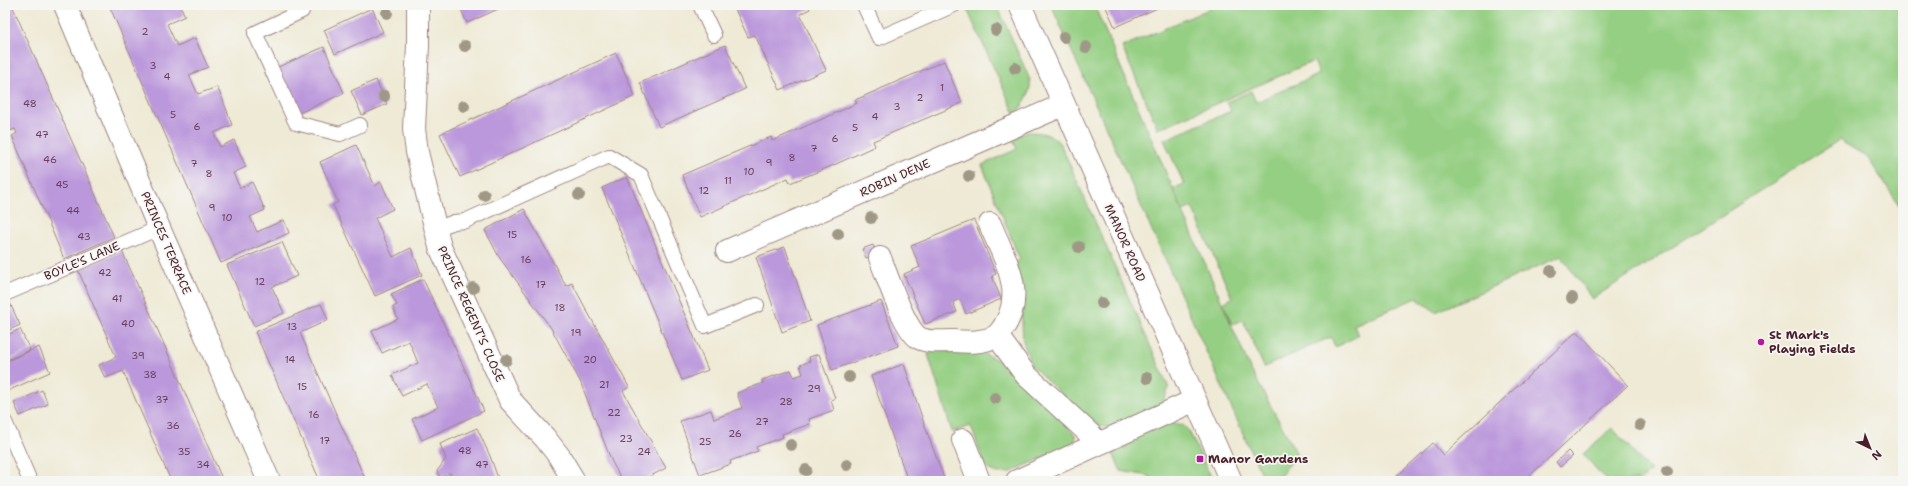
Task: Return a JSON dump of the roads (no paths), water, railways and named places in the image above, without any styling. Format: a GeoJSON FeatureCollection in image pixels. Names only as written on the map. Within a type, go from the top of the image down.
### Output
{"type":"FeatureCollection","features":[{"type":"Feature","properties":{"kind":"street","name":"PRINCES TERRACE"},"geometry":{"type":"LineString","coordinates":[[64,5],[159,228],[270,481]]}},
{"type":"Feature","properties":{"kind":"street","name":"PRINCE REGENT'S CLOSE"},"geometry":{"type":"LineString","coordinates":[[418,5],[418,46],[414,129],[417,152],[440,247],[510,400],[545,438],[559,456],[574,481]]}},
{"type":"Feature","properties":{"kind":"street","name":"MANOR ROAD"},"geometry":{"type":"LineString","coordinates":[[1020,5],[1063,105],[1231,481]]}},
{"type":"Feature","properties":{"kind":"street","name":"ROBIN DENE"},"geometry":{"type":"LineString","coordinates":[[727,251],[1063,105]]}},
{"type":"Feature","properties":{"kind":"street"},"geometry":{"type":"LineString","coordinates":[[880,258],[907,324],[917,337],[927,340],[986,341],[998,336],[1009,320],[1014,302],[1013,286],[990,224]]}},
{"type":"Feature","properties":{"kind":"street"},"geometry":{"type":"LineString","coordinates":[[998,336],[1026,375],[1092,436],[1095,444]]}},
{"type":"Feature","properties":{"kind":"street"},"geometry":{"type":"LineString","coordinates":[[1017,481],[1095,444],[1195,400]]}},
{"type":"Feature","properties":{"kind":"street"},"geometry":{"type":"LineString","coordinates":[[963,440],[979,481]]}},
{"type":"Feature","properties":{"kind":"lane"},"geometry":{"type":"LineString","coordinates":[[300,5],[302,11],[256,33],[296,123],[340,134],[360,125]]}},
{"type":"Feature","properties":{"kind":"lane"},"geometry":{"type":"LineString","coordinates":[[700,5],[714,35]]}},
{"type":"Feature","properties":{"kind":"lane"},"geometry":{"type":"LineString","coordinates":[[864,5],[879,38],[954,5]]}},
{"type":"Feature","properties":{"kind":"lane"},"geometry":{"type":"LineString","coordinates":[[436,229],[454,222],[465,222],[609,156],[641,175],[705,326],[757,305]]}},
{"type":"Feature","properties":{"kind":"lane","name":"BOYLE'S LANE"},"geometry":{"type":"LineString","coordinates":[[5,294],[159,228]]}},
{"type":"Feature","properties":{"kind":"lane"},"geometry":{"type":"LineString","coordinates":[[5,422],[30,481]]}},
{"type":"Feature","properties":{"kind":"place","name":"St Mark's Playing Fields"},"geometry":{"type":"Point","coordinates":[1761,342]}},
{"type":"Feature","properties":{"kind":"place","name":"Manor Gardens"},"geometry":{"type":"Point","coordinates":[1200,459]}}]}
